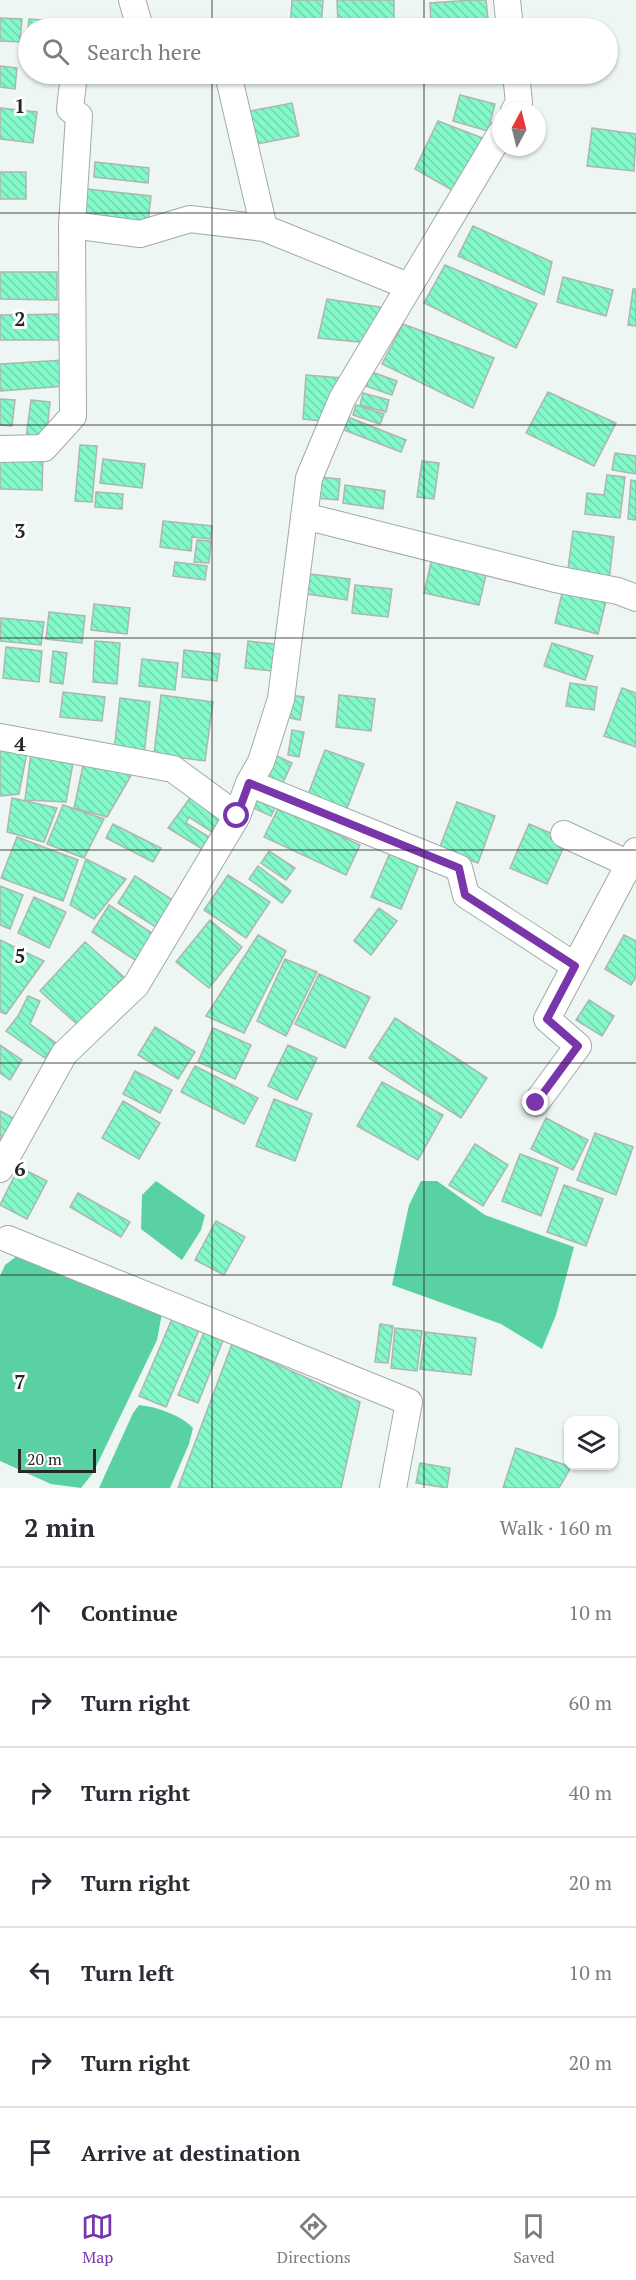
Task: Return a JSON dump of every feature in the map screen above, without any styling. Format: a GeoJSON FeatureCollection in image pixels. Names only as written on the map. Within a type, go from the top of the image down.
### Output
{"type":"FeatureCollection","features":[{"type":"Feature","properties":{"kind":"street"},"geometry":{"type":"LineString","coordinates":[[132,0],[136,18]]}},
{"type":"Feature","properties":{"kind":"street"},"geometry":{"type":"LineString","coordinates":[[507,0],[509,18]]}},
{"type":"Feature","properties":{"kind":"street"},"geometry":{"type":"LineString","coordinates":[[0,449],[44,448],[73,416],[72,225],[79,116],[70,109],[73,84]]}},
{"type":"Feature","properties":{"kind":"street"},"geometry":{"type":"LineString","coordinates":[[230,84],[264,228]]}},
{"type":"Feature","properties":{"kind":"street"},"geometry":{"type":"LineString","coordinates":[[517,84],[519,102]]}},
{"type":"Feature","properties":{"kind":"street"},"geometry":{"type":"LineString","coordinates":[[0,1169],[64,1054],[136,985],[237,816],[249,783],[261,762],[280,699],[309,478],[342,399],[492,148]]}},
{"type":"Feature","properties":{"kind":"street"},"geometry":{"type":"LineString","coordinates":[[72,225],[140,234],[190,219],[264,228],[408,286]]}},
{"type":"Feature","properties":{"kind":"street"},"geometry":{"type":"LineString","coordinates":[[304,516],[555,579],[618,591],[636,598]]}},
{"type":"Feature","properties":{"kind":"street"},"geometry":{"type":"LineString","coordinates":[[0,737],[173,769],[237,816]]}},
{"type":"Feature","properties":{"kind":"street"},"geometry":{"type":"LineString","coordinates":[[249,783],[459,868],[465,895],[575,966]]}},
{"type":"Feature","properties":{"kind":"street"},"geometry":{"type":"LineString","coordinates":[[536,1103],[578,1046],[547,1019],[633,858],[564,834]]}},
{"type":"Feature","properties":{"kind":"street"},"geometry":{"type":"LineString","coordinates":[[3,1243],[409,1402],[393,1488]]}},
{"type":"Feature","properties":{"kind":"shaded area"},"geometry":{"type":"Polygon","coordinates":[[[156,1181],[205,1215],[201,1230],[182,1260],[141,1229],[142,1195],[156,1181]]]}},
{"type":"Feature","properties":{"kind":"shaded area"},"geometry":{"type":"Polygon","coordinates":[[[421,1181],[437,1181],[485,1215],[574,1247],[556,1315],[542,1349],[501,1324],[392,1285],[409,1205],[421,1181]]]}},
{"type":"Feature","properties":{"kind":"shaded area"},"geometry":{"type":"Polygon","coordinates":[[[17,1256],[162,1313],[157,1340],[93,1473],[81,1488],[51,1484],[0,1461],[0,1276],[5,1265],[17,1256]]]}},
{"type":"Feature","properties":{"kind":"shaded area"},"geometry":{"type":"Polygon","coordinates":[[[139,1405],[168,1412],[193,1428],[189,1444],[170,1488],[99,1488],[133,1413],[139,1405]]]}},
{"type":"Feature","properties":{"kind":"building"},"geometry":{"type":"Polygon","coordinates":[[[292,0],[323,0],[322,18],[291,18],[292,0]]]}},
{"type":"Feature","properties":{"kind":"building"},"geometry":{"type":"Polygon","coordinates":[[[337,0],[394,0],[394,18],[338,18],[337,0]]]}},
{"type":"Feature","properties":{"kind":"building"},"geometry":{"type":"Polygon","coordinates":[[[486,0],[488,18],[431,18],[430,3],[486,0]]]}},
{"type":"Feature","properties":{"kind":"building"},"geometry":{"type":"Polygon","coordinates":[[[0,18],[18,19],[18,42],[0,41],[0,18]]]}},
{"type":"Feature","properties":{"kind":"building"},"geometry":{"type":"Polygon","coordinates":[[[0,66],[17,68],[15,89],[0,87],[0,66]]]}},
{"type":"Feature","properties":{"kind":"building"},"geometry":{"type":"Polygon","coordinates":[[[460,95],[492,103],[488,131],[453,121],[460,95]]]}},
{"type":"Feature","properties":{"kind":"building"},"geometry":{"type":"Polygon","coordinates":[[[292,103],[299,136],[251,145],[245,112],[292,103]]]}},
{"type":"Feature","properties":{"kind":"building"},"geometry":{"type":"Polygon","coordinates":[[[0,108],[37,112],[33,143],[0,139],[0,108]]]}},
{"type":"Feature","properties":{"kind":"building"},"geometry":{"type":"Polygon","coordinates":[[[438,121],[490,141],[459,194],[415,169],[438,121]]]}},
{"type":"Feature","properties":{"kind":"building"},"geometry":{"type":"Polygon","coordinates":[[[592,128],[636,134],[634,171],[587,166],[592,128]]]}},
{"type":"Feature","properties":{"kind":"building"},"geometry":{"type":"Polygon","coordinates":[[[95,162],[149,168],[148,183],[94,177],[95,162]]]}},
{"type":"Feature","properties":{"kind":"building"},"geometry":{"type":"Polygon","coordinates":[[[0,172],[26,172],[26,199],[0,199],[0,172]]]}},
{"type":"Feature","properties":{"kind":"building"},"geometry":{"type":"Polygon","coordinates":[[[87,189],[151,196],[148,222],[83,214],[87,189]]]}},
{"type":"Feature","properties":{"kind":"building"},"geometry":{"type":"Polygon","coordinates":[[[473,226],[552,262],[544,295],[458,256],[473,226]]]}},
{"type":"Feature","properties":{"kind":"building"},"geometry":{"type":"Polygon","coordinates":[[[445,265],[537,304],[516,348],[424,303],[445,265]]]}},
{"type":"Feature","properties":{"kind":"building"},"geometry":{"type":"Polygon","coordinates":[[[0,272],[57,272],[57,300],[0,299],[0,272]]]}},
{"type":"Feature","properties":{"kind":"building"},"geometry":{"type":"Polygon","coordinates":[[[563,277],[613,290],[606,316],[557,302],[563,277]]]}},
{"type":"Feature","properties":{"kind":"building"},"geometry":{"type":"Polygon","coordinates":[[[633,289],[636,289],[636,326],[628,325],[633,289]]]}},
{"type":"Feature","properties":{"kind":"building"},"geometry":{"type":"Polygon","coordinates":[[[327,299],[387,308],[370,343],[318,338],[327,299]]]}},
{"type":"Feature","properties":{"kind":"building"},"geometry":{"type":"Polygon","coordinates":[[[68,314],[69,340],[0,340],[0,315],[68,314]]]}},
{"type":"Feature","properties":{"kind":"building"},"geometry":{"type":"Polygon","coordinates":[[[403,324],[494,358],[473,408],[382,364],[403,324]]]}},
{"type":"Feature","properties":{"kind":"building"},"geometry":{"type":"Polygon","coordinates":[[[64,360],[66,386],[0,391],[0,364],[64,360]]]}},
{"type":"Feature","properties":{"kind":"building"},"geometry":{"type":"Polygon","coordinates":[[[372,372],[397,381],[392,395],[366,386],[372,372]]]}},
{"type":"Feature","properties":{"kind":"building"},"geometry":{"type":"Polygon","coordinates":[[[306,375],[342,378],[340,423],[303,419],[306,375]]]}},
{"type":"Feature","properties":{"kind":"building"},"geometry":{"type":"Polygon","coordinates":[[[548,392],[616,423],[594,466],[526,433],[548,392]]]}},
{"type":"Feature","properties":{"kind":"building"},"geometry":{"type":"Polygon","coordinates":[[[363,393],[389,400],[386,412],[360,405],[363,393]]]}},
{"type":"Feature","properties":{"kind":"building"},"geometry":{"type":"Polygon","coordinates":[[[0,399],[15,400],[12,426],[0,425],[0,399]]]}},
{"type":"Feature","properties":{"kind":"building"},"geometry":{"type":"Polygon","coordinates":[[[31,400],[50,402],[46,441],[26,438],[31,400]]]}},
{"type":"Feature","properties":{"kind":"building"},"geometry":{"type":"Polygon","coordinates":[[[356,405],[384,414],[380,424],[353,415],[356,405]]]}},
{"type":"Feature","properties":{"kind":"building"},"geometry":{"type":"Polygon","coordinates":[[[348,417],[406,440],[401,452],[344,430],[348,417]]]}},
{"type":"Feature","properties":{"kind":"building"},"geometry":{"type":"Polygon","coordinates":[[[80,445],[97,446],[92,502],[75,501],[80,445]]]}},
{"type":"Feature","properties":{"kind":"building"},"geometry":{"type":"Polygon","coordinates":[[[615,453],[636,456],[636,474],[612,470],[615,453]]]}},
{"type":"Feature","properties":{"kind":"building"},"geometry":{"type":"Polygon","coordinates":[[[0,454],[43,455],[42,490],[0,489],[0,454]]]}},
{"type":"Feature","properties":{"kind":"building"},"geometry":{"type":"Polygon","coordinates":[[[103,459],[145,464],[142,488],[100,483],[103,459]]]}},
{"type":"Feature","properties":{"kind":"building"},"geometry":{"type":"Polygon","coordinates":[[[422,461],[439,463],[434,499],[417,497],[422,461]]]}},
{"type":"Feature","properties":{"kind":"building"},"geometry":{"type":"Polygon","coordinates":[[[607,475],[625,477],[620,518],[585,514],[587,493],[604,495],[607,475]]]}},
{"type":"Feature","properties":{"kind":"building"},"geometry":{"type":"Polygon","coordinates":[[[318,477],[340,479],[338,500],[315,498],[318,477]]]}},
{"type":"Feature","properties":{"kind":"building"},"geometry":{"type":"Polygon","coordinates":[[[631,480],[636,481],[636,520],[628,519],[631,480]]]}},
{"type":"Feature","properties":{"kind":"building"},"geometry":{"type":"Polygon","coordinates":[[[345,485],[385,491],[383,509],[343,503],[345,485]]]}},
{"type":"Feature","properties":{"kind":"building"},"geometry":{"type":"Polygon","coordinates":[[[96,492],[123,494],[122,509],[95,507],[96,492]]]}},
{"type":"Feature","properties":{"kind":"building"},"geometry":{"type":"Polygon","coordinates":[[[163,521],[212,526],[211,539],[192,537],[191,551],[160,547],[163,521]]]}},
{"type":"Feature","properties":{"kind":"building"},"geometry":{"type":"Polygon","coordinates":[[[573,531],[614,537],[609,581],[567,576],[573,531]]]}},
{"type":"Feature","properties":{"kind":"building"},"geometry":{"type":"Polygon","coordinates":[[[197,540],[211,541],[209,563],[194,562],[197,540]]]}},
{"type":"Feature","properties":{"kind":"building"},"geometry":{"type":"Polygon","coordinates":[[[433,554],[488,566],[479,605],[424,593],[433,554]]]}},
{"type":"Feature","properties":{"kind":"building"},"geometry":{"type":"Polygon","coordinates":[[[175,562],[207,566],[205,580],[173,576],[175,562]]]}},
{"type":"Feature","properties":{"kind":"building"},"geometry":{"type":"Polygon","coordinates":[[[310,574],[350,579],[347,600],[307,594],[310,574]]]}},
{"type":"Feature","properties":{"kind":"building"},"geometry":{"type":"Polygon","coordinates":[[[355,585],[392,589],[388,617],[352,613],[355,585]]]}},
{"type":"Feature","properties":{"kind":"building"},"geometry":{"type":"Polygon","coordinates":[[[564,585],[607,597],[598,634],[555,623],[564,585]]]}},
{"type":"Feature","properties":{"kind":"building"},"geometry":{"type":"Polygon","coordinates":[[[94,604],[130,608],[127,634],[91,630],[94,604]]]}},
{"type":"Feature","properties":{"kind":"building"},"geometry":{"type":"Polygon","coordinates":[[[49,612],[85,616],[82,643],[46,639],[49,612]]]}},
{"type":"Feature","properties":{"kind":"building"},"geometry":{"type":"Polygon","coordinates":[[[1,618],[44,622],[41,645],[0,641],[1,618]]]}},
{"type":"Feature","properties":{"kind":"building"},"geometry":{"type":"Polygon","coordinates":[[[95,641],[120,643],[117,684],[93,682],[95,641]]]}},
{"type":"Feature","properties":{"kind":"building"},"geometry":{"type":"Polygon","coordinates":[[[248,641],[284,645],[281,672],[245,668],[248,641]]]}},
{"type":"Feature","properties":{"kind":"building"},"geometry":{"type":"Polygon","coordinates":[[[552,643],[593,656],[585,680],[544,666],[552,643]]]}},
{"type":"Feature","properties":{"kind":"building"},"geometry":{"type":"Polygon","coordinates":[[[6,647],[42,651],[39,682],[3,678],[6,647]]]}},
{"type":"Feature","properties":{"kind":"building"},"geometry":{"type":"Polygon","coordinates":[[[184,650],[220,654],[217,681],[182,677],[184,650]]]}},
{"type":"Feature","properties":{"kind":"building"},"geometry":{"type":"Polygon","coordinates":[[[53,651],[67,653],[63,684],[50,682],[53,651]]]}},
{"type":"Feature","properties":{"kind":"building"},"geometry":{"type":"Polygon","coordinates":[[[142,659],[178,663],[175,690],[139,686],[142,659]]]}},
{"type":"Feature","properties":{"kind":"building"},"geometry":{"type":"Polygon","coordinates":[[[570,683],[597,687],[594,710],[566,706],[570,683]]]}},
{"type":"Feature","properties":{"kind":"building"},"geometry":{"type":"Polygon","coordinates":[[[622,688],[636,693],[636,747],[604,736],[622,688]]]}},
{"type":"Feature","properties":{"kind":"building"},"geometry":{"type":"Polygon","coordinates":[[[63,692],[105,697],[102,721],[60,717],[63,692]]]}},
{"type":"Feature","properties":{"kind":"building"},"geometry":{"type":"Polygon","coordinates":[[[161,695],[213,702],[205,761],[154,754],[161,695]]]}},
{"type":"Feature","properties":{"kind":"building"},"geometry":{"type":"Polygon","coordinates":[[[289,695],[304,697],[300,720],[285,717],[289,695]]]}},
{"type":"Feature","properties":{"kind":"building"},"geometry":{"type":"Polygon","coordinates":[[[339,695],[375,699],[371,731],[336,727],[339,695]]]}},
{"type":"Feature","properties":{"kind":"building"},"geometry":{"type":"Polygon","coordinates":[[[120,698],[150,702],[144,755],[114,751],[120,698]]]}},
{"type":"Feature","properties":{"kind":"building"},"geometry":{"type":"Polygon","coordinates":[[[292,730],[304,732],[299,757],[288,755],[292,730]]]}},
{"type":"Feature","properties":{"kind":"building"},"geometry":{"type":"Polygon","coordinates":[[[0,745],[28,747],[19,794],[0,796],[0,745]]]}},
{"type":"Feature","properties":{"kind":"building"},"geometry":{"type":"Polygon","coordinates":[[[32,745],[75,752],[66,802],[25,800],[32,745]]]}},
{"type":"Feature","properties":{"kind":"building"},"geometry":{"type":"Polygon","coordinates":[[[325,750],[364,764],[346,811],[307,797],[325,750]]]}},
{"type":"Feature","properties":{"kind":"building"},"geometry":{"type":"Polygon","coordinates":[[[275,755],[292,763],[280,789],[263,780],[275,755]]]}},
{"type":"Feature","properties":{"kind":"building"},"geometry":{"type":"Polygon","coordinates":[[[85,756],[136,767],[107,817],[74,808],[85,756]]]}},
{"type":"Feature","properties":{"kind":"building"},"geometry":{"type":"Polygon","coordinates":[[[193,794],[227,816],[215,834],[189,817],[186,823],[214,840],[207,852],[168,828],[193,794]]]}},
{"type":"Feature","properties":{"kind":"building"},"geometry":{"type":"Polygon","coordinates":[[[255,794],[277,804],[271,816],[249,806],[255,794]]]}},
{"type":"Feature","properties":{"kind":"building"},"geometry":{"type":"Polygon","coordinates":[[[12,798],[57,808],[44,842],[7,832],[12,798]]]}},
{"type":"Feature","properties":{"kind":"building"},"geometry":{"type":"Polygon","coordinates":[[[457,802],[495,816],[478,863],[439,849],[457,802]]]}},
{"type":"Feature","properties":{"kind":"building"},"geometry":{"type":"Polygon","coordinates":[[[63,805],[104,819],[84,858],[47,844],[63,805]]]}},
{"type":"Feature","properties":{"kind":"building"},"geometry":{"type":"Polygon","coordinates":[[[279,807],[360,845],[346,875],[264,837],[279,807]]]}},
{"type":"Feature","properties":{"kind":"building"},"geometry":{"type":"Polygon","coordinates":[[[113,824],[161,848],[153,862],[106,838],[113,824]]]}},
{"type":"Feature","properties":{"kind":"building"},"geometry":{"type":"Polygon","coordinates":[[[529,824],[567,840],[547,884],[510,868],[529,824]]]}},
{"type":"Feature","properties":{"kind":"building"},"geometry":{"type":"Polygon","coordinates":[[[17,837],[78,860],[63,901],[1,878],[17,837]]]}},
{"type":"Feature","properties":{"kind":"building"},"geometry":{"type":"Polygon","coordinates":[[[392,848],[421,860],[401,909],[371,897],[392,848]]]}},
{"type":"Feature","properties":{"kind":"building"},"geometry":{"type":"Polygon","coordinates":[[[269,851],[295,868],[286,880],[261,863],[269,851]]]}},
{"type":"Feature","properties":{"kind":"building"},"geometry":{"type":"Polygon","coordinates":[[[86,859],[126,879],[94,919],[70,905],[86,859]]]}},
{"type":"Feature","properties":{"kind":"building"},"geometry":{"type":"Polygon","coordinates":[[[258,866],[291,891],[282,903],[249,879],[258,866]]]}},
{"type":"Feature","properties":{"kind":"building"},"geometry":{"type":"Polygon","coordinates":[[[228,875],[270,902],[246,938],[204,910],[228,875]]]}},
{"type":"Feature","properties":{"kind":"building"},"geometry":{"type":"Polygon","coordinates":[[[135,876],[182,906],[165,933],[118,903],[135,876]]]}},
{"type":"Feature","properties":{"kind":"building"},"geometry":{"type":"Polygon","coordinates":[[[0,886],[23,895],[10,929],[0,925],[0,886]]]}},
{"type":"Feature","properties":{"kind":"building"},"geometry":{"type":"Polygon","coordinates":[[[34,897],[66,912],[49,948],[18,933],[34,897]]]}},
{"type":"Feature","properties":{"kind":"building"},"geometry":{"type":"Polygon","coordinates":[[[109,905],[155,935],[138,962],[92,932],[109,905]]]}},
{"type":"Feature","properties":{"kind":"building"},"geometry":{"type":"Polygon","coordinates":[[[379,908],[397,921],[371,955],[354,941],[379,908]]]}},
{"type":"Feature","properties":{"kind":"building"},"geometry":{"type":"Polygon","coordinates":[[[210,920],[242,947],[209,988],[176,962],[210,920]]]}},
{"type":"Feature","properties":{"kind":"building"},"geometry":{"type":"Polygon","coordinates":[[[258,935],[286,951],[244,1033],[206,1016],[258,935]]]}},
{"type":"Feature","properties":{"kind":"building"},"geometry":{"type":"Polygon","coordinates":[[[624,935],[636,941],[636,977],[631,985],[605,969],[624,935]]]}},
{"type":"Feature","properties":{"kind":"building"},"geometry":{"type":"Polygon","coordinates":[[[0,940],[44,961],[6,1014],[0,1012],[0,940]]]}},
{"type":"Feature","properties":{"kind":"building"},"geometry":{"type":"Polygon","coordinates":[[[85,942],[124,977],[79,1026],[40,991],[85,942]]]}},
{"type":"Feature","properties":{"kind":"building"},"geometry":{"type":"Polygon","coordinates":[[[285,959],[317,972],[286,1036],[257,1021],[285,959]]]}},
{"type":"Feature","properties":{"kind":"building"},"geometry":{"type":"Polygon","coordinates":[[[319,974],[370,997],[345,1048],[295,1024],[319,974]]]}},
{"type":"Feature","properties":{"kind":"building"},"geometry":{"type":"Polygon","coordinates":[[[28,996],[40,1001],[30,1024],[56,1043],[45,1058],[6,1031],[18,1016],[28,996]]]}},
{"type":"Feature","properties":{"kind":"building"},"geometry":{"type":"Polygon","coordinates":[[[589,1000],[614,1016],[602,1036],[576,1020],[589,1000]]]}},
{"type":"Feature","properties":{"kind":"building"},"geometry":{"type":"Polygon","coordinates":[[[395,1018],[487,1078],[461,1118],[369,1058],[395,1018]]]}},
{"type":"Feature","properties":{"kind":"building"},"geometry":{"type":"Polygon","coordinates":[[[155,1027],[195,1052],[178,1079],[138,1055],[155,1027]]]}},
{"type":"Feature","properties":{"kind":"building"},"geometry":{"type":"Polygon","coordinates":[[[213,1028],[251,1045],[235,1079],[198,1062],[213,1028]]]}},
{"type":"Feature","properties":{"kind":"building"},"geometry":{"type":"Polygon","coordinates":[[[0,1045],[22,1060],[10,1080],[0,1073],[0,1045]]]}},
{"type":"Feature","properties":{"kind":"building"},"geometry":{"type":"Polygon","coordinates":[[[288,1045],[317,1058],[297,1100],[268,1086],[288,1045]]]}},
{"type":"Feature","properties":{"kind":"building"},"geometry":{"type":"Polygon","coordinates":[[[195,1066],[258,1098],[244,1124],[181,1092],[195,1066]]]}},
{"type":"Feature","properties":{"kind":"building"},"geometry":{"type":"Polygon","coordinates":[[[135,1071],[172,1090],[160,1113],[123,1094],[135,1071]]]}},
{"type":"Feature","properties":{"kind":"building"},"geometry":{"type":"Polygon","coordinates":[[[382,1082],[443,1115],[418,1160],[357,1126],[382,1082]]]}},
{"type":"Feature","properties":{"kind":"building"},"geometry":{"type":"Polygon","coordinates":[[[274,1099],[312,1114],[295,1161],[256,1146],[274,1099]]]}},
{"type":"Feature","properties":{"kind":"building"},"geometry":{"type":"Polygon","coordinates":[[[123,1101],[160,1123],[139,1159],[102,1138],[123,1101]]]}},
{"type":"Feature","properties":{"kind":"building"},"geometry":{"type":"Polygon","coordinates":[[[0,1111],[17,1120],[0,1150],[0,1111]]]}},
{"type":"Feature","properties":{"kind":"building"},"geometry":{"type":"Polygon","coordinates":[[[546,1118],[588,1140],[573,1170],[531,1149],[546,1118]]]}},
{"type":"Feature","properties":{"kind":"building"},"geometry":{"type":"Polygon","coordinates":[[[595,1133],[633,1147],[616,1195],[577,1180],[595,1133]]]}},
{"type":"Feature","properties":{"kind":"building"},"geometry":{"type":"Polygon","coordinates":[[[475,1144],[508,1165],[483,1206],[449,1185],[475,1144]]]}},
{"type":"Feature","properties":{"kind":"building"},"geometry":{"type":"Polygon","coordinates":[[[520,1154],[558,1168],[541,1216],[502,1201],[520,1154]]]}},
{"type":"Feature","properties":{"kind":"building"},"geometry":{"type":"Polygon","coordinates":[[[19,1167],[47,1181],[27,1219],[0,1205],[19,1167]]]}},
{"type":"Feature","properties":{"kind":"building"},"geometry":{"type":"Polygon","coordinates":[[[564,1185],[603,1199],[586,1246],[547,1232],[564,1185]]]}},
{"type":"Feature","properties":{"kind":"building"},"geometry":{"type":"Polygon","coordinates":[[[78,1193],[130,1222],[121,1237],[70,1207],[78,1193]]]}},
{"type":"Feature","properties":{"kind":"building"},"geometry":{"type":"Polygon","coordinates":[[[216,1221],[245,1237],[224,1275],[195,1260],[216,1221]]]}},
{"type":"Feature","properties":{"kind":"building"},"geometry":{"type":"Polygon","coordinates":[[[172,1319],[199,1330],[166,1407],[139,1396],[172,1319]]]}},
{"type":"Feature","properties":{"kind":"building"},"geometry":{"type":"Polygon","coordinates":[[[380,1324],[393,1326],[388,1363],[375,1362],[380,1324]]]}},
{"type":"Feature","properties":{"kind":"building"},"geometry":{"type":"Polygon","coordinates":[[[395,1328],[422,1331],[417,1371],[391,1368],[395,1328]]]}},
{"type":"Feature","properties":{"kind":"building"},"geometry":{"type":"Polygon","coordinates":[[[205,1330],[224,1338],[198,1403],[178,1395],[205,1330]]]}},
{"type":"Feature","properties":{"kind":"building"},"geometry":{"type":"Polygon","coordinates":[[[425,1332],[476,1338],[471,1375],[420,1369],[425,1332]]]}},
{"type":"Feature","properties":{"kind":"building"},"geometry":{"type":"Polygon","coordinates":[[[232,1344],[360,1402],[341,1488],[178,1488],[232,1344]]]}},
{"type":"Feature","properties":{"kind":"building"},"geometry":{"type":"Polygon","coordinates":[[[516,1448],[564,1465],[564,1470],[569,1470],[559,1488],[503,1488],[516,1448]]]}},
{"type":"Feature","properties":{"kind":"building"},"geometry":{"type":"Polygon","coordinates":[[[420,1463],[450,1468],[447,1488],[416,1483],[420,1463]]]}},
{"type":"Feature","properties":{"kind":"route"},"geometry":{"type":"LineString","coordinates":[[237,816],[249,783],[459,868],[465,895],[575,966],[547,1019],[578,1046],[536,1103]]}}]}
